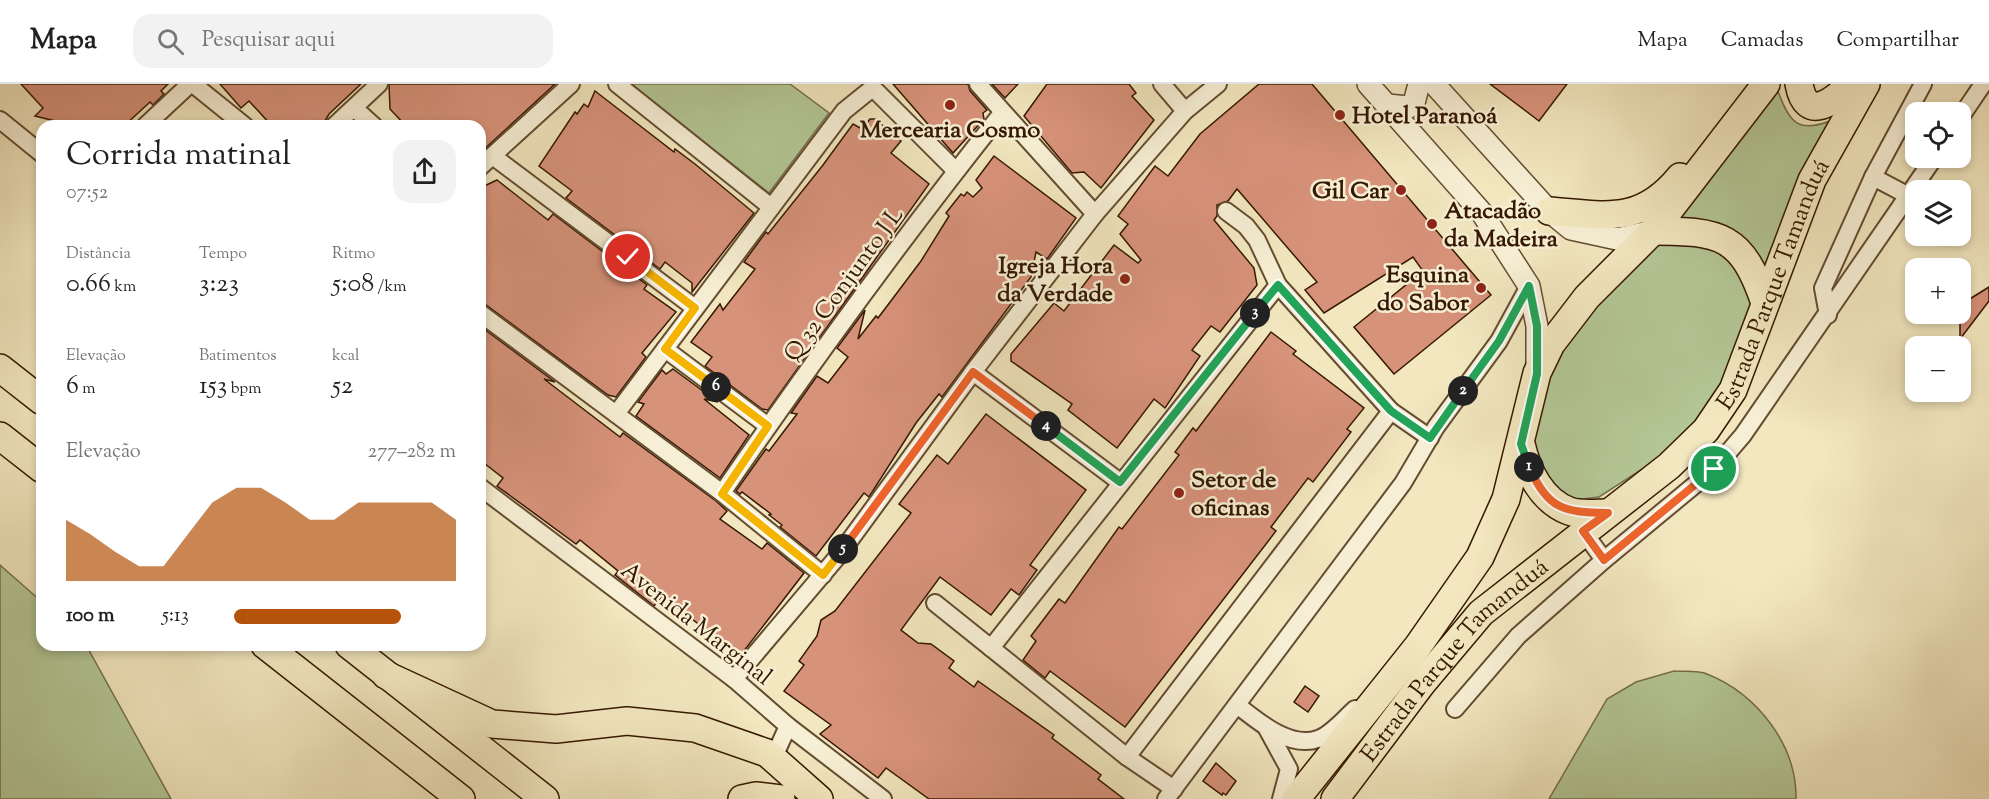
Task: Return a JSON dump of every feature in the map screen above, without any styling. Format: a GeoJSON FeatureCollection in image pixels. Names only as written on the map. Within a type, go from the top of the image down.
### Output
{"type":"FeatureCollection","features":[{"type":"Feature","properties":{"kind":"main road"},"geometry":{"type":"LineString","coordinates":[[1549,211],[1617,216],[1635,212],[1668,191],[1757,84]]}},
{"type":"Feature","properties":{"kind":"main road","name":"Estrada Parque Tamanduá"},"geometry":{"type":"LineString","coordinates":[[1296,799],[1393,678],[1480,557],[1506,499],[1537,374],[1551,344],[1587,297],[1653,231],[1766,84]]}},
{"type":"Feature","properties":{"kind":"main road"},"geometry":{"type":"LineString","coordinates":[[1799,84],[1801,96],[1808,103],[1819,106],[1832,102],[1851,84]]}},
{"type":"Feature","properties":{"kind":"main road","name":"Estrada Parque Tamanduá"},"geometry":{"type":"LineString","coordinates":[[1336,798],[1423,682],[1481,613],[1669,466],[1706,430],[1733,390],[1812,180],[1866,84]]}},
{"type":"Feature","properties":{"kind":"main road"},"geometry":{"type":"LineString","coordinates":[[1653,231],[1695,231],[1719,236],[1743,254],[1757,279],[1765,303]]}},
{"type":"Feature","properties":{"kind":"main road"},"geometry":{"type":"LineString","coordinates":[[0,368],[36,396]]}},
{"type":"Feature","properties":{"kind":"main road"},"geometry":{"type":"LineString","coordinates":[[0,436],[36,464]]}},
{"type":"Feature","properties":{"kind":"main road"},"geometry":{"type":"LineString","coordinates":[[1521,444],[1540,490],[1554,503],[1571,512],[1608,513]]}},
{"type":"Feature","properties":{"kind":"main road"},"geometry":{"type":"LineString","coordinates":[[273,651],[461,799]]}},
{"type":"Feature","properties":{"kind":"main road"},"geometry":{"type":"LineString","coordinates":[[356,651],[545,799]]}},
{"type":"Feature","properties":{"kind":"main road"},"geometry":{"type":"LineString","coordinates":[[386,675],[492,724],[556,729],[627,721],[695,728],[767,753],[819,799]]}},
{"type":"Feature","properties":{"kind":"main road"},"geometry":{"type":"LineString","coordinates":[[742,799],[756,796],[781,799]]}},
{"type":"Feature","properties":{"kind":"street"},"geometry":{"type":"LineString","coordinates":[[152,120],[191,84],[237,120]]}},
{"type":"Feature","properties":{"kind":"street"},"geometry":{"type":"LineString","coordinates":[[341,120],[379,84]]}},
{"type":"Feature","properties":{"kind":"street"},"geometry":{"type":"LineString","coordinates":[[486,163],[570,84]]}},
{"type":"Feature","properties":{"kind":"street"},"geometry":{"type":"LineString","coordinates":[[617,84],[771,207]]}},
{"type":"Feature","properties":{"kind":"street"},"geometry":{"type":"LineString","coordinates":[[978,84],[1095,214]]}},
{"type":"Feature","properties":{"kind":"street"},"geometry":{"type":"LineString","coordinates":[[1162,84],[1185,111]]}},
{"type":"Feature","properties":{"kind":"street"},"geometry":{"type":"LineString","coordinates":[[734,679],[823,575],[973,372],[1095,214],[1185,111],[1218,84]]}},
{"type":"Feature","properties":{"kind":"street"},"geometry":{"type":"LineString","coordinates":[[1368,84],[1482,213],[1529,286],[1537,326],[1537,374]]}},
{"type":"Feature","properties":{"kind":"street"},"geometry":{"type":"LineString","coordinates":[[1387,105],[1409,106],[1414,103],[1419,84]]}},
{"type":"Feature","properties":{"kind":"street"},"geometry":{"type":"LineString","coordinates":[[1434,84],[1549,211],[1571,229],[1617,239],[1653,231]]}},
{"type":"Feature","properties":{"kind":"street"},"geometry":{"type":"LineString","coordinates":[[1828,315],[1823,288],[1873,177],[1923,84]]}},
{"type":"Feature","properties":{"kind":"street"},"geometry":{"type":"LineString","coordinates":[[1971,102],[1983,84]]}},
{"type":"Feature","properties":{"kind":"street"},"geometry":{"type":"LineString","coordinates":[[616,414],[844,111],[870,90],[876,91],[956,171]]}},
{"type":"Feature","properties":{"kind":"street"},"geometry":{"type":"LineString","coordinates":[[354,108],[367,120]]}},
{"type":"Feature","properties":{"kind":"street","name":"Q 32 Conjunto J L"},"geometry":{"type":"LineString","coordinates":[[722,494],[768,426],[956,171],[1002,113]]}},
{"type":"Feature","properties":{"kind":"street"},"geometry":{"type":"LineString","coordinates":[[0,120],[36,149]]}},
{"type":"Feature","properties":{"kind":"street"},"geometry":{"type":"LineString","coordinates":[[494,157],[695,308]]}},
{"type":"Feature","properties":{"kind":"street"},"geometry":{"type":"LineString","coordinates":[[1873,177],[1905,194]]}},
{"type":"Feature","properties":{"kind":"street"},"geometry":{"type":"LineString","coordinates":[[1455,709],[1518,636],[1604,560],[1714,469],[1743,435],[1905,202]]}},
{"type":"Feature","properties":{"kind":"street"},"geometry":{"type":"LineString","coordinates":[[1226,211],[1246,226],[1257,240],[1278,285],[1391,411],[1433,432]]}},
{"type":"Feature","properties":{"kind":"street"},"geometry":{"type":"LineString","coordinates":[[991,648],[1278,285]]}},
{"type":"Feature","properties":{"kind":"street"},"geometry":{"type":"LineString","coordinates":[[935,603],[1170,794],[1402,483],[1433,432],[1499,341],[1529,286]]}},
{"type":"Feature","properties":{"kind":"street"},"geometry":{"type":"LineString","coordinates":[[486,317],[722,494],[823,575]]}},
{"type":"Feature","properties":{"kind":"street"},"geometry":{"type":"LineString","coordinates":[[665,349],[768,426]]}},
{"type":"Feature","properties":{"kind":"street"},"geometry":{"type":"LineString","coordinates":[[973,372],[1120,482]]}},
{"type":"Feature","properties":{"kind":"street"},"geometry":{"type":"LineString","coordinates":[[1127,757],[1391,411]]}},
{"type":"Feature","properties":{"kind":"street","name":"Avenida Marginal"},"geometry":{"type":"LineString","coordinates":[[486,492],[734,679],[788,726],[883,799]]}},
{"type":"Feature","properties":{"kind":"street"},"geometry":{"type":"LineString","coordinates":[[1583,531],[1604,560]]}},
{"type":"Feature","properties":{"kind":"street"},"geometry":{"type":"LineString","coordinates":[[1237,705],[1266,727],[1291,738],[1305,741],[1320,739],[1393,678]]}},
{"type":"Feature","properties":{"kind":"street"},"geometry":{"type":"LineString","coordinates":[[767,753],[778,748],[788,726]]}},
{"type":"Feature","properties":{"kind":"street"},"geometry":{"type":"LineString","coordinates":[[1266,727],[1288,770],[1281,799]]}},
{"type":"Feature","properties":{"kind":"green space"},"geometry":{"type":"Polygon","coordinates":[[[629,84],[790,84],[829,113],[769,193],[629,84]]]}},
{"type":"Feature","properties":{"kind":"green space"},"geometry":{"type":"Polygon","coordinates":[[[1778,91],[1787,112],[1798,123],[1813,126],[1835,119],[1760,274],[1674,223],[1778,91]]]}},
{"type":"Feature","properties":{"kind":"green space"},"geometry":{"type":"Polygon","coordinates":[[[1653,238],[1694,238],[1740,262],[1756,306],[1725,385],[1698,423],[1661,457],[1599,497],[1574,500],[1544,482],[1526,446],[1557,349],[1653,238]]]}},
{"type":"Feature","properties":{"kind":"green space"},"geometry":{"type":"Polygon","coordinates":[[[0,565],[36,597],[36,651],[89,651],[171,799],[0,799],[0,565]]]}},
{"type":"Feature","properties":{"kind":"green space"},"geometry":{"type":"Polygon","coordinates":[[[1674,671],[1707,674],[1742,694],[1757,708],[1771,724],[1790,760],[1795,779],[1796,799],[1549,799],[1607,699],[1636,682],[1674,671]]]}},
{"type":"Feature","properties":{"kind":"building"},"geometry":{"type":"Polygon","coordinates":[[[21,84],[168,84],[161,91],[164,94],[153,105],[150,102],[130,120],[51,120],[35,116],[43,108],[21,84]]]}},
{"type":"Feature","properties":{"kind":"building"},"geometry":{"type":"Polygon","coordinates":[[[220,84],[361,84],[326,120],[266,120],[249,101],[241,108],[220,84]]]}},
{"type":"Feature","properties":{"kind":"building"},"geometry":{"type":"Polygon","coordinates":[[[389,84],[555,84],[486,147],[486,120],[400,120],[390,109],[389,84]]]}},
{"type":"Feature","properties":{"kind":"building"},"geometry":{"type":"Polygon","coordinates":[[[893,84],[968,84],[970,91],[987,110],[983,113],[984,119],[953,153],[893,84]]]}},
{"type":"Feature","properties":{"kind":"building"},"geometry":{"type":"Polygon","coordinates":[[[992,84],[1018,84],[1005,98],[992,84]]]}},
{"type":"Feature","properties":{"kind":"building"},"geometry":{"type":"Polygon","coordinates":[[[1047,84],[1129,84],[1136,93],[1132,96],[1154,120],[1101,188],[1084,172],[1072,173],[1024,116],[1047,84]]]}},
{"type":"Feature","properties":{"kind":"building"},"geometry":{"type":"Polygon","coordinates":[[[1259,84],[1312,84],[1491,295],[1394,374],[1354,327],[1423,271],[1413,257],[1324,313],[1305,290],[1317,282],[1237,189],[1228,201],[1217,205],[1217,216],[1214,220],[1254,268],[1257,285],[1220,332],[1211,326],[1192,350],[1200,356],[1165,408],[1154,399],[1117,448],[1068,410],[1072,404],[1011,361],[1011,354],[1054,303],[1064,311],[1114,245],[1138,263],[1141,260],[1120,234],[1128,224],[1118,216],[1155,166],[1168,176],[1200,134],[1259,84]]]}},
{"type":"Feature","properties":{"kind":"building"},"geometry":{"type":"Polygon","coordinates":[[[1490,84],[1567,84],[1539,121],[1490,84]]]}},
{"type":"Feature","properties":{"kind":"building"},"geometry":{"type":"Polygon","coordinates":[[[595,91],[674,152],[675,149],[695,164],[754,213],[692,292],[692,283],[665,262],[660,269],[566,198],[572,191],[539,166],[575,112],[577,114],[584,104],[588,107],[595,91]]]}},
{"type":"Feature","properties":{"kind":"building"},"geometry":{"type":"Polygon","coordinates":[[[870,119],[875,119],[901,141],[891,153],[929,184],[768,410],[762,409],[705,366],[712,357],[691,342],[720,304],[723,310],[755,269],[744,262],[766,232],[768,234],[853,124],[862,129],[870,119]]]}},
{"type":"Feature","properties":{"kind":"building"},"geometry":{"type":"Polygon","coordinates":[[[994,156],[1076,218],[1047,259],[1036,252],[1031,277],[942,397],[939,394],[916,423],[869,497],[864,493],[816,556],[780,527],[782,525],[769,515],[771,514],[742,492],[740,494],[736,491],[766,449],[769,451],[797,414],[791,413],[817,376],[828,383],[848,357],[837,348],[865,310],[858,339],[876,316],[878,318],[921,261],[949,216],[946,213],[961,194],[964,196],[967,192],[973,197],[982,188],[976,180],[994,156]]]}},
{"type":"Feature","properties":{"kind":"building"},"geometry":{"type":"Polygon","coordinates":[[[497,180],[548,220],[553,214],[647,285],[644,289],[676,312],[642,353],[646,357],[616,397],[608,395],[486,305],[486,185],[497,180]]]}},
{"type":"Feature","properties":{"kind":"building"},"geometry":{"type":"Polygon","coordinates":[[[1989,287],[1989,301],[1962,336],[1960,336],[1960,324],[1971,324],[1971,298],[1989,287]]]}},
{"type":"Feature","properties":{"kind":"building"},"geometry":{"type":"Polygon","coordinates":[[[486,330],[555,382],[544,379],[620,437],[623,433],[716,501],[727,511],[720,519],[762,549],[767,543],[804,573],[740,656],[662,596],[654,606],[615,575],[618,571],[580,540],[576,544],[497,486],[503,478],[486,465],[486,330]]]}},
{"type":"Feature","properties":{"kind":"building"},"geometry":{"type":"Polygon","coordinates":[[[1271,332],[1296,351],[1293,354],[1364,408],[1347,429],[1351,432],[1313,482],[1308,478],[1271,527],[1276,531],[1125,727],[1050,671],[1045,678],[1023,660],[1036,641],[1031,636],[1059,599],[1065,603],[1119,527],[1122,529],[1179,455],[1175,452],[1193,428],[1196,431],[1271,332]]]}},
{"type":"Feature","properties":{"kind":"building"},"geometry":{"type":"Polygon","coordinates":[[[673,369],[718,402],[704,399],[749,435],[720,478],[636,416],[644,404],[638,402],[662,370],[666,374],[673,369]]]}},
{"type":"Feature","properties":{"kind":"building"},"geometry":{"type":"Polygon","coordinates":[[[986,414],[1086,490],[1030,565],[1037,570],[1019,595],[1011,589],[991,615],[940,577],[901,630],[918,643],[931,644],[954,661],[949,668],[974,687],[978,681],[1054,735],[1052,738],[1101,775],[1098,779],[1124,799],[929,799],[886,768],[878,778],[820,734],[831,725],[784,691],[804,665],[799,661],[817,636],[821,620],[835,611],[911,513],[899,504],[937,455],[948,464],[986,414]]]}},
{"type":"Feature","properties":{"kind":"building"},"geometry":{"type":"Polygon","coordinates":[[[1305,686],[1319,696],[1308,712],[1294,702],[1305,686]]]}},
{"type":"Feature","properties":{"kind":"building"},"geometry":{"type":"Polygon","coordinates":[[[1216,763],[1236,781],[1226,795],[1223,793],[1222,795],[1203,781],[1216,763]]]}},
{"type":"Feature","properties":{"kind":"place","name":"Mercearia Cosmo"},"geometry":{"type":"Point","coordinates":[950,105]}},
{"type":"Feature","properties":{"kind":"place","name":"Hotel Paranoá"},"geometry":{"type":"Point","coordinates":[1340,115]}},
{"type":"Feature","properties":{"kind":"place","name":"Gil Car"},"geometry":{"type":"Point","coordinates":[1401,190]}},
{"type":"Feature","properties":{"kind":"place","name":"Atacadão da Madeira"},"geometry":{"type":"Point","coordinates":[1432,224]}},
{"type":"Feature","properties":{"kind":"place","name":"Igreja Hora da Verdade"},"geometry":{"type":"Point","coordinates":[1125,279]}},
{"type":"Feature","properties":{"kind":"place","name":"Esquina do Sabor"},"geometry":{"type":"Point","coordinates":[1481,288]}},
{"type":"Feature","properties":{"kind":"place","name":"Setor de oficinas"},"geometry":{"type":"Point","coordinates":[1179,493]}},
{"type":"Feature","properties":{"kind":"route"},"geometry":{"type":"LineString","coordinates":[[628,257],[695,308],[665,349],[768,426],[722,494],[823,575],[973,372],[1120,482],[1278,285],[1391,411],[1430,438],[1499,341],[1529,286],[1537,326],[1537,374],[1521,444],[1522,453],[1540,490],[1554,503],[1571,512],[1608,513],[1583,531],[1604,560],[1714,469]]}}]}
